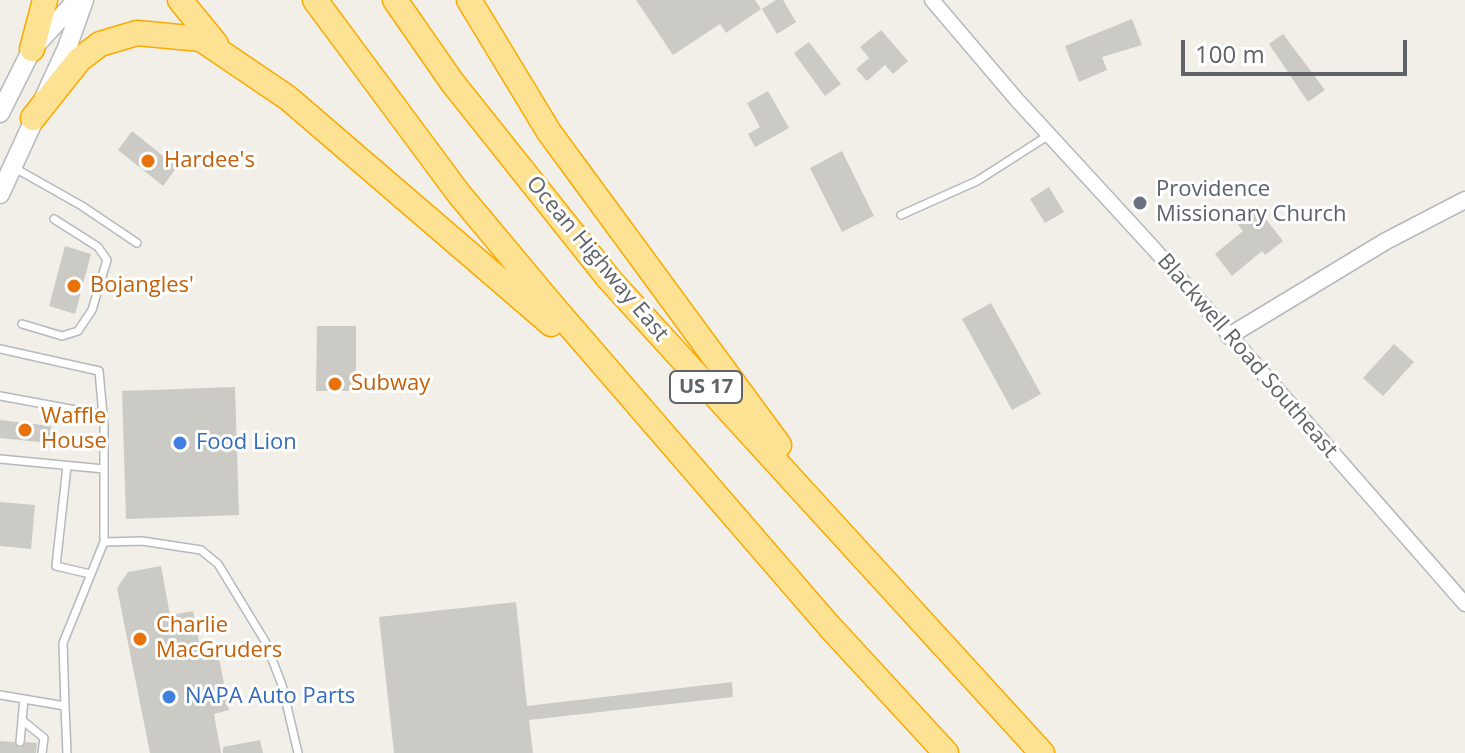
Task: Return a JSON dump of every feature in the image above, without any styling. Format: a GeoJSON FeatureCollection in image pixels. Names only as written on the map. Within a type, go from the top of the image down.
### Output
{"type":"FeatureCollection","features":[{"type":"Feature","properties":{"kind":"highway"},"geometry":{"type":"LineString","coordinates":[[32,49],[45,0]]}},
{"type":"Feature","properties":{"kind":"highway"},"geometry":{"type":"LineString","coordinates":[[180,0],[223,51]]}},
{"type":"Feature","properties":{"kind":"highway","name":"US 17"},"geometry":{"type":"LineString","coordinates":[[315,0],[459,194],[689,466],[946,753]]}},
{"type":"Feature","properties":{"kind":"highway","name":"Ocean Highway East"},"geometry":{"type":"LineString","coordinates":[[395,0],[452,82],[609,279],[1042,753]]}},
{"type":"Feature","properties":{"kind":"highway"},"geometry":{"type":"LineString","coordinates":[[469,0],[489,38],[567,157],[852,543]]}},
{"type":"Feature","properties":{"kind":"highway"},"geometry":{"type":"LineString","coordinates":[[33,118],[79,60],[111,40],[157,32],[201,39],[223,51],[299,107],[538,312],[689,466]]}},
{"type":"Feature","properties":{"kind":"main road"},"geometry":{"type":"LineString","coordinates":[[0,113],[32,49],[46,29],[77,0]]}},
{"type":"Feature","properties":{"kind":"main road"},"geometry":{"type":"LineString","coordinates":[[0,194],[67,48],[84,0]]}},
{"type":"Feature","properties":{"kind":"street","name":"Blackwell Road Southeast"},"geometry":{"type":"LineString","coordinates":[[932,0],[1465,604]]}},
{"type":"Feature","properties":{"kind":"street"},"geometry":{"type":"LineString","coordinates":[[1229,336],[1386,241],[1465,200]]}},
{"type":"Feature","properties":{"kind":"lane"},"geometry":{"type":"LineString","coordinates":[[901,215],[977,181],[1049,135]]}},
{"type":"Feature","properties":{"kind":"lane"},"geometry":{"type":"LineString","coordinates":[[12,167],[82,206],[137,243]]}},
{"type":"Feature","properties":{"kind":"lane"},"geometry":{"type":"LineString","coordinates":[[22,324],[62,336],[78,331],[92,310],[107,260],[98,247],[54,219]]}},
{"type":"Feature","properties":{"kind":"lane"},"geometry":{"type":"LineString","coordinates":[[0,349],[99,371],[103,415],[104,542],[63,643],[67,753]]}},
{"type":"Feature","properties":{"kind":"lane"},"geometry":{"type":"LineString","coordinates":[[0,396],[103,415]]}},
{"type":"Feature","properties":{"kind":"lane"},"geometry":{"type":"LineString","coordinates":[[0,459],[104,469]]}},
{"type":"Feature","properties":{"kind":"lane"},"geometry":{"type":"LineString","coordinates":[[67,466],[56,566],[90,574]]}},
{"type":"Feature","properties":{"kind":"lane"},"geometry":{"type":"LineString","coordinates":[[104,542],[142,541],[190,547],[201,550],[218,564],[265,641],[282,685],[298,753]]}},
{"type":"Feature","properties":{"kind":"lane"},"geometry":{"type":"LineString","coordinates":[[0,695],[65,706]]}},
{"type":"Feature","properties":{"kind":"lane"},"geometry":{"type":"LineString","coordinates":[[20,742],[24,699]]}},
{"type":"Feature","properties":{"kind":"lane"},"geometry":{"type":"LineString","coordinates":[[22,720],[44,738],[42,753]]}},
{"type":"Feature","properties":{"kind":"building"},"geometry":{"type":"Polygon","coordinates":[[[636,0],[755,0],[761,9],[726,33],[720,24],[673,55],[636,0]]]}},
{"type":"Feature","properties":{"kind":"building"},"geometry":{"type":"Polygon","coordinates":[[[776,0],[783,0],[796,22],[777,34],[762,9],[776,0]]]}},
{"type":"Feature","properties":{"kind":"building"},"geometry":{"type":"Polygon","coordinates":[[[1132,19],[1142,45],[1102,57],[1107,70],[1079,82],[1065,46],[1132,19]]]}},
{"type":"Feature","properties":{"kind":"building"},"geometry":{"type":"Polygon","coordinates":[[[881,30],[908,61],[893,74],[885,65],[867,81],[856,69],[869,58],[860,47],[881,30]]]}},
{"type":"Feature","properties":{"kind":"building"},"geometry":{"type":"Polygon","coordinates":[[[1283,34],[1325,90],[1308,102],[1269,44],[1283,34]]]}},
{"type":"Feature","properties":{"kind":"building"},"geometry":{"type":"Polygon","coordinates":[[[809,42],[841,84],[825,96],[794,53],[809,42]]]}},
{"type":"Feature","properties":{"kind":"building"},"geometry":{"type":"Polygon","coordinates":[[[768,91],[789,128],[755,147],[748,134],[760,127],[747,103],[768,91]]]}},
{"type":"Feature","properties":{"kind":"building"},"geometry":{"type":"Polygon","coordinates":[[[132,131],[177,167],[163,186],[118,150],[132,131]]]}},
{"type":"Feature","properties":{"kind":"building"},"geometry":{"type":"Polygon","coordinates":[[[842,151],[874,216],[842,232],[810,168],[842,151]]]}},
{"type":"Feature","properties":{"kind":"building"},"geometry":{"type":"Polygon","coordinates":[[[1049,187],[1064,212],[1045,223],[1030,199],[1049,187]]]}},
{"type":"Feature","properties":{"kind":"building"},"geometry":{"type":"Polygon","coordinates":[[[1258,209],[1283,241],[1265,255],[1262,251],[1232,276],[1215,254],[1243,231],[1238,225],[1258,209]]]}},
{"type":"Feature","properties":{"kind":"building"},"geometry":{"type":"Polygon","coordinates":[[[65,246],[91,254],[75,314],[49,306],[65,246]]]}},
{"type":"Feature","properties":{"kind":"building"},"geometry":{"type":"Polygon","coordinates":[[[991,303],[1041,394],[1012,410],[962,319],[991,303]]]}},
{"type":"Feature","properties":{"kind":"building"},"geometry":{"type":"Polygon","coordinates":[[[317,326],[356,326],[356,391],[316,391],[317,326]]]}},
{"type":"Feature","properties":{"kind":"building"},"geometry":{"type":"Polygon","coordinates":[[[1394,344],[1414,362],[1383,396],[1363,378],[1394,344]]]}},
{"type":"Feature","properties":{"kind":"building"},"geometry":{"type":"Polygon","coordinates":[[[235,387],[239,515],[126,519],[122,391],[235,387]]]}},
{"type":"Feature","properties":{"kind":"building"},"geometry":{"type":"Polygon","coordinates":[[[0,420],[51,426],[49,443],[0,438],[0,420]]]}},
{"type":"Feature","properties":{"kind":"building"},"geometry":{"type":"Polygon","coordinates":[[[0,502],[35,505],[31,549],[0,546],[0,502]]]}},
{"type":"Feature","properties":{"kind":"building"},"geometry":{"type":"Polygon","coordinates":[[[161,566],[170,615],[193,611],[200,646],[216,642],[229,710],[214,714],[221,753],[150,753],[117,588],[128,572],[161,566]]]}},
{"type":"Feature","properties":{"kind":"building"},"geometry":{"type":"Polygon","coordinates":[[[516,602],[527,706],[732,682],[733,697],[529,720],[533,753],[394,753],[379,617],[516,602]]]}},
{"type":"Feature","properties":{"kind":"building"},"geometry":{"type":"Polygon","coordinates":[[[260,740],[263,753],[223,753],[223,747],[260,740]]]}},
{"type":"Feature","properties":{"kind":"building"},"geometry":{"type":"Polygon","coordinates":[[[0,741],[14,742],[20,748],[26,742],[37,743],[36,753],[0,753],[0,741]]]}},
{"type":"Feature","properties":{"kind":"place","name":"Hardee's"},"geometry":{"type":"Point","coordinates":[148,161]}},
{"type":"Feature","properties":{"kind":"place","name":"Providence Missionary Church"},"geometry":{"type":"Point","coordinates":[1140,203]}},
{"type":"Feature","properties":{"kind":"place","name":"Bojangles'"},"geometry":{"type":"Point","coordinates":[74,286]}},
{"type":"Feature","properties":{"kind":"place","name":"Subway"},"geometry":{"type":"Point","coordinates":[335,384]}},
{"type":"Feature","properties":{"kind":"place","name":"Waffle House"},"geometry":{"type":"Point","coordinates":[25,430]}},
{"type":"Feature","properties":{"kind":"place","name":"Food Lion"},"geometry":{"type":"Point","coordinates":[180,443]}},
{"type":"Feature","properties":{"kind":"place","name":"Charlie MacGruders"},"geometry":{"type":"Point","coordinates":[140,639]}},
{"type":"Feature","properties":{"kind":"place","name":"NAPA Auto Parts"},"geometry":{"type":"Point","coordinates":[169,697]}}]}
